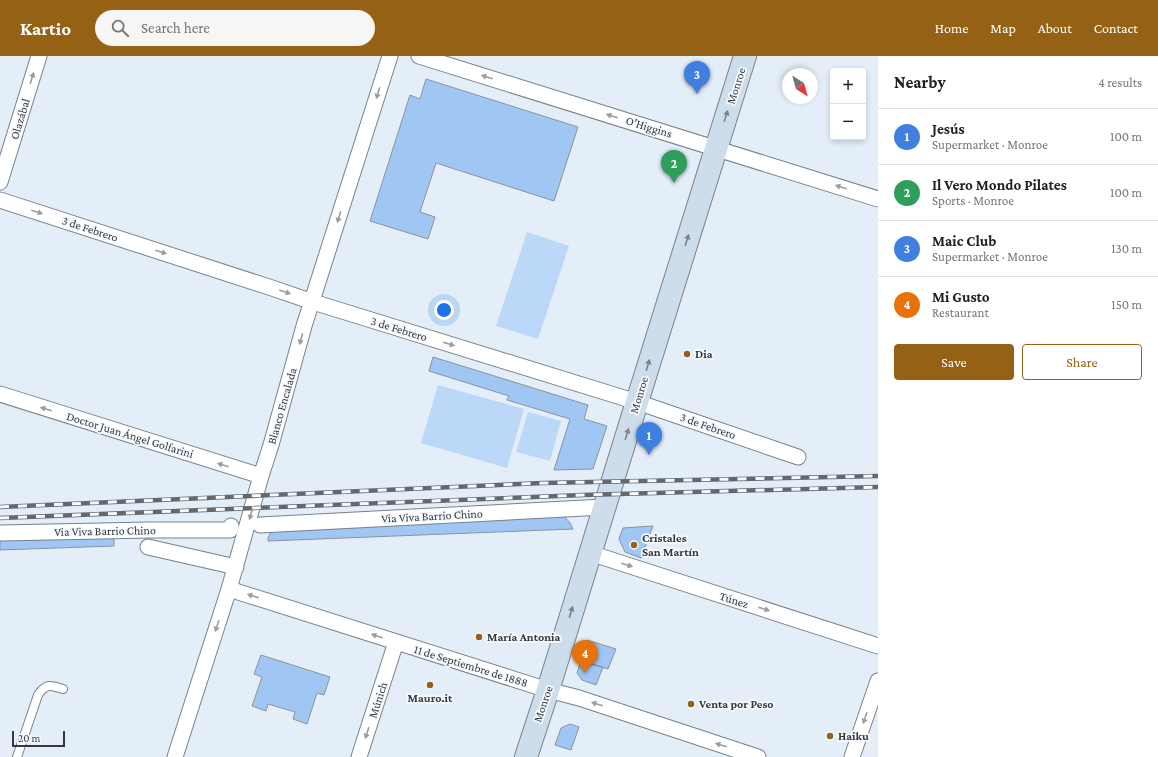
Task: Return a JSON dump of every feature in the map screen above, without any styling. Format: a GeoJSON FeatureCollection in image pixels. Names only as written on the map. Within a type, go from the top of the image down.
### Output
{"type":"FeatureCollection","features":[{"type":"Feature","properties":{"kind":"main road","name":"Monroe"},"geometry":{"type":"LineString","coordinates":[[526,757],[745,56]]}},
{"type":"Feature","properties":{"kind":"street","name":"Olazábal"},"geometry":{"type":"LineString","coordinates":[[0,182],[39,56]]}},
{"type":"Feature","properties":{"kind":"street","name":"Blanco Encalada"},"geometry":{"type":"LineString","coordinates":[[175,757],[230,589],[304,326],[313,302],[390,56]]}},
{"type":"Feature","properties":{"kind":"street","name":"O'Higgins"},"geometry":{"type":"LineString","coordinates":[[419,56],[878,199]]}},
{"type":"Feature","properties":{"kind":"street","name":"3 de Febrero"},"geometry":{"type":"LineString","coordinates":[[0,200],[313,302],[637,402],[798,457]]}},
{"type":"Feature","properties":{"kind":"street","name":"Doctor Juan Ángel Golfarini"},"geometry":{"type":"LineString","coordinates":[[0,394],[261,476]]}},
{"type":"Feature","properties":{"kind":"street","name":"Via Viva Barrio Chino"},"geometry":{"type":"LineString","coordinates":[[260,525],[604,507]]}},
{"type":"Feature","properties":{"kind":"street","name":"Via Viva Barrio Chino"},"geometry":{"type":"LineString","coordinates":[[0,533],[230,530],[231,526]]}},
{"type":"Feature","properties":{"kind":"street"},"geometry":{"type":"LineString","coordinates":[[148,547],[236,567]]}},
{"type":"Feature","properties":{"kind":"street","name":"Túnez"},"geometry":{"type":"LineString","coordinates":[[590,553],[878,646]]}},
{"type":"Feature","properties":{"kind":"street","name":"11 de Septiembre de 1888"},"geometry":{"type":"LineString","coordinates":[[230,589],[548,690],[579,698],[758,757]]}},
{"type":"Feature","properties":{"kind":"street","name":"Múnich"},"geometry":{"type":"LineString","coordinates":[[359,757],[396,642]]}},
{"type":"Feature","properties":{"kind":"street"},"geometry":{"type":"LineString","coordinates":[[852,757],[878,681]]}},
{"type":"Feature","properties":{"kind":"lane"},"geometry":{"type":"LineString","coordinates":[[17,757],[38,695],[43,688],[51,685],[63,689]]}},
{"type":"Feature","properties":{"kind":"shaded area"},"geometry":{"type":"Polygon","coordinates":[[[527,232],[569,246],[538,339],[496,326],[527,232]]]}},
{"type":"Feature","properties":{"kind":"shaded area"},"geometry":{"type":"Polygon","coordinates":[[[438,385],[524,409],[507,468],[421,443],[438,385]]]}},
{"type":"Feature","properties":{"kind":"shaded area"},"geometry":{"type":"Polygon","coordinates":[[[528,412],[561,421],[550,461],[516,452],[528,412]]]}},
{"type":"Feature","properties":{"kind":"building"},"geometry":{"type":"Polygon","coordinates":[[[426,79],[578,127],[554,201],[436,163],[420,212],[435,217],[428,239],[370,221],[410,95],[420,99],[426,79]]]}},
{"type":"Feature","properties":{"kind":"building"},"geometry":{"type":"Polygon","coordinates":[[[433,357],[588,405],[584,419],[607,426],[593,469],[554,470],[570,419],[507,400],[509,396],[429,371],[433,357]]]}},
{"type":"Feature","properties":{"kind":"building"},"geometry":{"type":"Polygon","coordinates":[[[558,512],[565,517],[573,529],[268,541],[272,530],[558,512]]]}},
{"type":"Feature","properties":{"kind":"building","name":"Cristales San Martín"},"geometry":{"type":"Polygon","coordinates":[[[653,526],[641,558],[625,552],[619,539],[623,528],[653,526]]]}},
{"type":"Feature","properties":{"kind":"building"},"geometry":{"type":"Polygon","coordinates":[[[0,536],[113,536],[114,546],[0,550],[0,536]]]}},
{"type":"Feature","properties":{"kind":"building"},"geometry":{"type":"Polygon","coordinates":[[[587,640],[616,649],[608,669],[581,661],[587,640]]]}},
{"type":"Feature","properties":{"kind":"building"},"geometry":{"type":"Polygon","coordinates":[[[261,655],[330,677],[324,695],[317,693],[307,724],[293,719],[295,712],[268,704],[266,711],[252,706],[262,677],[254,674],[261,655]]]}},
{"type":"Feature","properties":{"kind":"building"},"geometry":{"type":"Polygon","coordinates":[[[581,661],[603,667],[596,685],[582,680],[577,673],[581,661]]]}},
{"type":"Feature","properties":{"kind":"building"},"geometry":{"type":"Polygon","coordinates":[[[570,724],[579,727],[571,750],[555,745],[561,728],[570,724]]]}},
{"type":"Feature","properties":{"kind":"railway"},"geometry":{"type":"LineString","coordinates":[[0,507],[543,483],[878,476]]}},
{"type":"Feature","properties":{"kind":"railway"},"geometry":{"type":"LineString","coordinates":[[0,518],[583,495],[878,487]]}},
{"type":"Feature","properties":{"kind":"place","name":"Maic Club"},"geometry":{"type":"Point","coordinates":[697,94]}},
{"type":"Feature","properties":{"kind":"place","name":"Il Vero Mondo Pilates"},"geometry":{"type":"Point","coordinates":[674,183]}},
{"type":"Feature","properties":{"kind":"place","name":"Dia"},"geometry":{"type":"Point","coordinates":[687,354]}},
{"type":"Feature","properties":{"kind":"place","name":"Jesús"},"geometry":{"type":"Point","coordinates":[649,455]}},
{"type":"Feature","properties":{"kind":"place","name":"Cristales San Martín"},"geometry":{"type":"Point","coordinates":[634,545]}},
{"type":"Feature","properties":{"kind":"place","name":"María Antonia"},"geometry":{"type":"Point","coordinates":[479,637]}},
{"type":"Feature","properties":{"kind":"place","name":"Mi Gusto"},"geometry":{"type":"Point","coordinates":[585,673]}},
{"type":"Feature","properties":{"kind":"place","name":"Mauro.it"},"geometry":{"type":"Point","coordinates":[430,685]}},
{"type":"Feature","properties":{"kind":"place","name":"Venta por Peso"},"geometry":{"type":"Point","coordinates":[691,704]}},
{"type":"Feature","properties":{"kind":"place","name":"Haiku"},"geometry":{"type":"Point","coordinates":[830,736]}}]}
